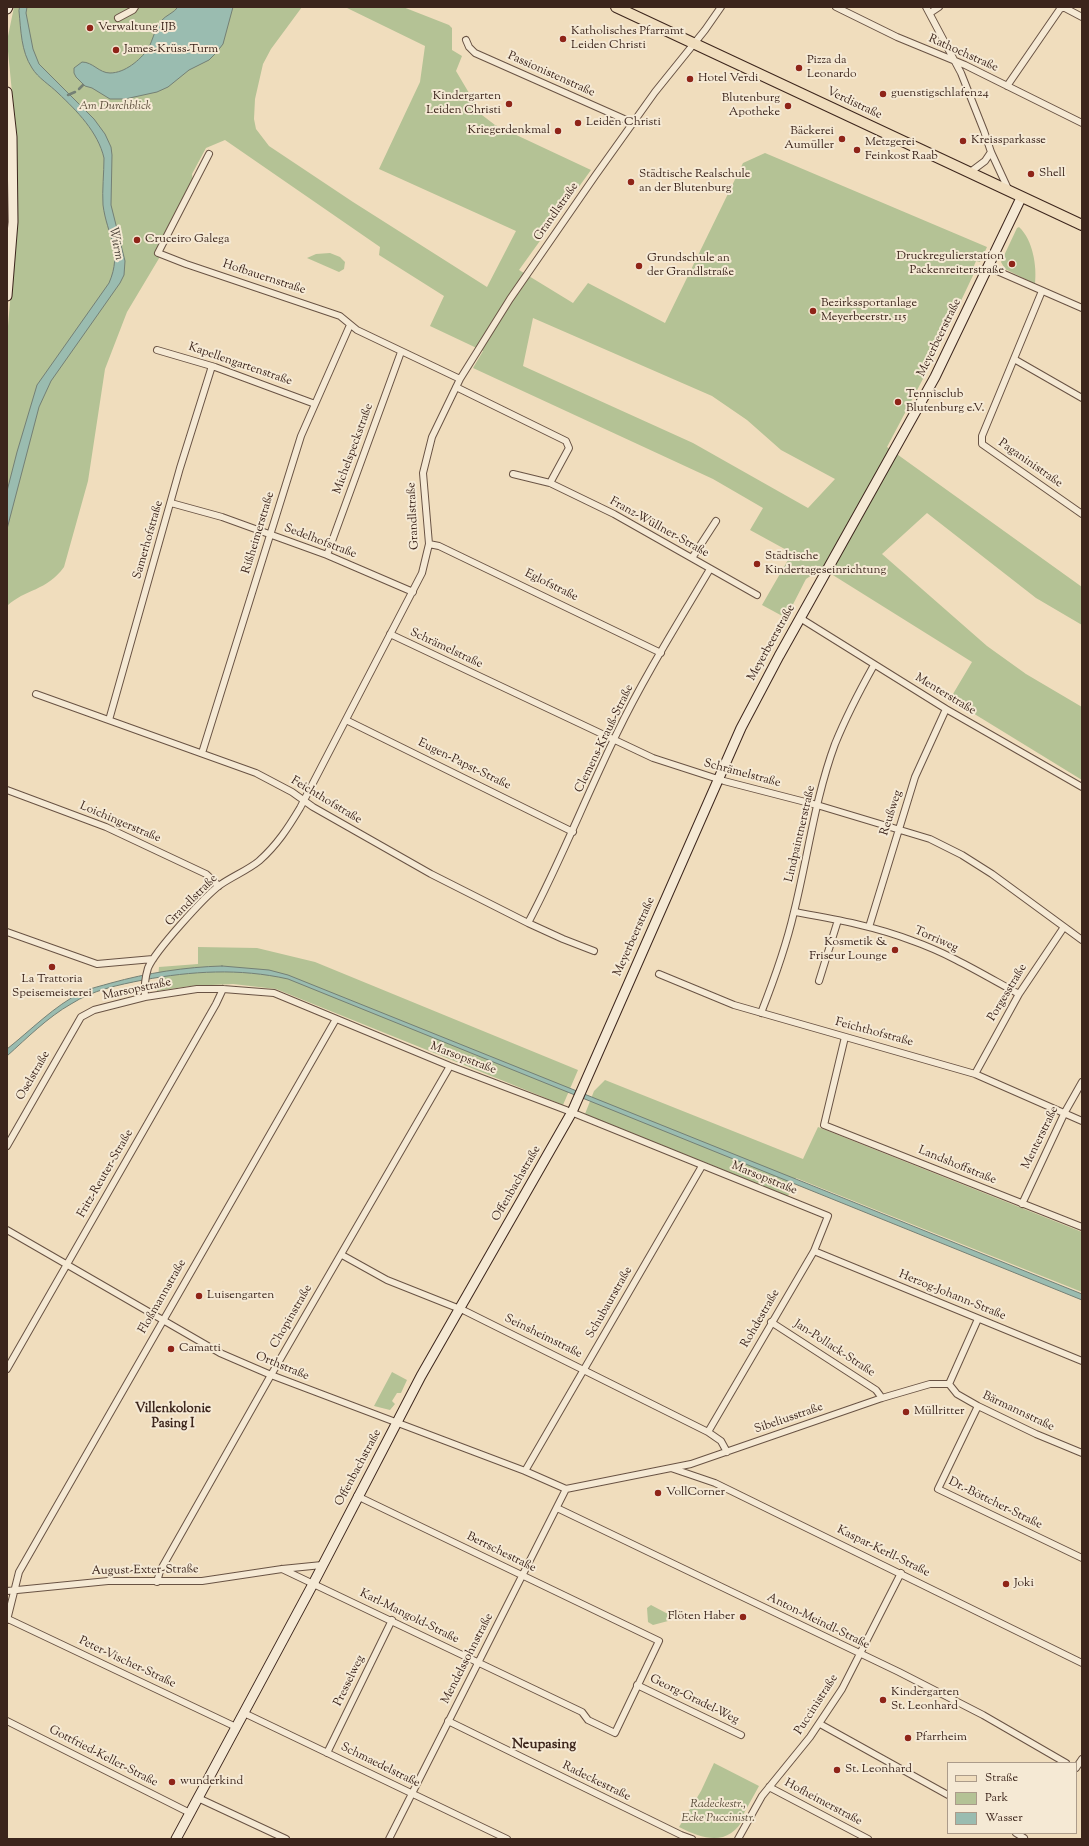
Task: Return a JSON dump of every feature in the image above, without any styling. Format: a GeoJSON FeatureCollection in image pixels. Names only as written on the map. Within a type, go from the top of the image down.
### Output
{"type":"FeatureCollection","features":[{"type":"Feature","properties":{"kind":"main road","name":"Verdistraße"},"geometry":{"type":"LineString","coordinates":[[616,7],[1082,226]]}},
{"type":"Feature","properties":{"kind":"street"},"geometry":{"type":"LineString","coordinates":[[118,18],[133,10],[134,7]]}},
{"type":"Feature","properties":{"kind":"street","name":"Grandlstraße"},"geometry":{"type":"LineString","coordinates":[[145,997],[144,984],[148,967],[182,923],[219,886],[258,862],[281,838],[304,801],[422,573],[429,544],[423,473],[432,437],[460,379],[510,299],[633,123],[721,7]]}},
{"type":"Feature","properties":{"kind":"street","name":"Rathochstraße"},"geometry":{"type":"LineString","coordinates":[[836,7],[897,37],[954,60],[1082,123]]}},
{"type":"Feature","properties":{"kind":"street"},"geometry":{"type":"LineString","coordinates":[[939,7],[928,10],[961,73],[984,131],[990,152],[1009,192]]}},
{"type":"Feature","properties":{"kind":"street"},"geometry":{"type":"LineString","coordinates":[[1007,86],[1060,9],[1066,8],[1082,17]]}},
{"type":"Feature","properties":{"kind":"street","name":"Passionistenstraße"},"geometry":{"type":"LineString","coordinates":[[466,40],[469,47],[475,53],[633,123]]}},
{"type":"Feature","properties":{"kind":"street"},"geometry":{"type":"LineString","coordinates":[[7,92],[12,138],[13,222],[7,296]]}},
{"type":"Feature","properties":{"kind":"street"},"geometry":{"type":"LineString","coordinates":[[969,173],[986,161],[990,152]]}},
{"type":"Feature","properties":{"kind":"street","name":"Hofbauernstraße"},"geometry":{"type":"LineString","coordinates":[[209,154],[158,253],[340,316],[350,325],[401,352],[460,379]]}},
{"type":"Feature","properties":{"kind":"street","name":"Meyerbeerstraße"},"geometry":{"type":"LineString","coordinates":[[572,1112],[717,779],[763,685],[935,377],[1021,198]]}},
{"type":"Feature","properties":{"kind":"street"},"geometry":{"type":"LineString","coordinates":[[988,266],[1082,308]]}},
{"type":"Feature","properties":{"kind":"street","name":"Paganinistraße"},"geometry":{"type":"LineString","coordinates":[[1042,291],[982,436],[982,444],[1082,514]]}},
{"type":"Feature","properties":{"kind":"street","name":"Rißheimerstraße"},"geometry":{"type":"LineString","coordinates":[[202,753],[301,436],[350,325]]}},
{"type":"Feature","properties":{"kind":"street","name":"Kapellengartenstraße"},"geometry":{"type":"LineString","coordinates":[[157,350],[212,366],[315,404]]}},
{"type":"Feature","properties":{"kind":"street","name":"Michelspeckstraße"},"geometry":{"type":"LineString","coordinates":[[327,555],[401,352]]}},
{"type":"Feature","properties":{"kind":"street"},"geometry":{"type":"LineString","coordinates":[[1014,359],[1082,398]]}},
{"type":"Feature","properties":{"kind":"street","name":"Samerhofstraße"},"geometry":{"type":"LineString","coordinates":[[109,720],[180,468],[212,366]]}},
{"type":"Feature","properties":{"kind":"street"},"geometry":{"type":"LineString","coordinates":[[456,387],[566,441],[569,448],[550,482]]}},
{"type":"Feature","properties":{"kind":"street","name":"Franz-Wüllner-Straße"},"geometry":{"type":"LineString","coordinates":[[513,474],[550,482],[614,514],[757,595]]}},
{"type":"Feature","properties":{"kind":"street","name":"Sedelhofstraße"},"geometry":{"type":"LineString","coordinates":[[171,503],[222,516],[327,555],[413,592]]}},
{"type":"Feature","properties":{"kind":"street"},"geometry":{"type":"LineString","coordinates":[[692,558],[716,521]]}},
{"type":"Feature","properties":{"kind":"street","name":"Eglofstraße"},"geometry":{"type":"LineString","coordinates":[[429,544],[440,546],[661,653]]}},
{"type":"Feature","properties":{"kind":"street","name":"Clemens-Krauß-Straße"},"geometry":{"type":"LineString","coordinates":[[528,923],[550,881],[614,741],[661,653],[710,569]]}},
{"type":"Feature","properties":{"kind":"street","name":"Menterstraße"},"geometry":{"type":"LineString","coordinates":[[800,618],[946,709],[1048,766],[1082,787]]}},
{"type":"Feature","properties":{"kind":"street","name":"Schrämelstraße"},"geometry":{"type":"LineString","coordinates":[[390,634],[614,741],[653,758],[717,779],[817,805],[930,840],[962,855],[1082,940]]}},
{"type":"Feature","properties":{"kind":"street","name":"Lindpaintnerstraße"},"geometry":{"type":"LineString","coordinates":[[761,1013],[782,955],[794,912],[817,805],[835,744],[857,695],[874,665]]}},
{"type":"Feature","properties":{"kind":"street","name":"Feichthofstraße"},"geometry":{"type":"LineString","coordinates":[[36,694],[256,773],[292,792],[304,801],[431,874],[528,923],[594,951]]}},
{"type":"Feature","properties":{"kind":"street","name":"Reußweg"},"geometry":{"type":"LineString","coordinates":[[869,927],[915,777],[946,709]]}},
{"type":"Feature","properties":{"kind":"street","name":"Eugen-Papst-Straße"},"geometry":{"type":"LineString","coordinates":[[346,720],[573,832]]}},
{"type":"Feature","properties":{"kind":"street","name":"Loichingerstraße"},"geometry":{"type":"LineString","coordinates":[[7,790],[106,827],[206,874],[219,886]]}},
{"type":"Feature","properties":{"kind":"street","name":"Torriweg"},"geometry":{"type":"LineString","coordinates":[[794,912],[869,927],[914,941],[1019,994]]}},
{"type":"Feature","properties":{"kind":"street"},"geometry":{"type":"LineString","coordinates":[[819,981],[838,920]]}},
{"type":"Feature","properties":{"kind":"street","name":"Porgesstraße"},"geometry":{"type":"LineString","coordinates":[[975,1074],[1019,994],[1064,927]]}},
{"type":"Feature","properties":{"kind":"street"},"geometry":{"type":"LineString","coordinates":[[7,932],[97,964],[153,959]]}},
{"type":"Feature","properties":{"kind":"street","name":"Feichthofstraße"},"geometry":{"type":"LineString","coordinates":[[659,974],[734,1005],[975,1074],[1065,1112],[1082,1121]]}},
{"type":"Feature","properties":{"kind":"street","name":"Marsopstraße"},"geometry":{"type":"LineString","coordinates":[[81,1017],[94,1010],[145,997],[197,989],[223,989],[274,993],[450,1066],[572,1112],[828,1216]]}},
{"type":"Feature","properties":{"kind":"street","name":"Fritz-Reuter-Straße"},"geometry":{"type":"LineString","coordinates":[[7,1369],[216,1004],[223,989]]}},
{"type":"Feature","properties":{"kind":"street","name":"Oselstraße"},"geometry":{"type":"LineString","coordinates":[[7,1146],[81,1017]]}},
{"type":"Feature","properties":{"kind":"street","name":"Floßmannstraße"},"geometry":{"type":"LineString","coordinates":[[7,1619],[16,1589],[19,1572],[336,1019]]}},
{"type":"Feature","properties":{"kind":"street","name":"Landshoffstraße"},"geometry":{"type":"LineString","coordinates":[[845,1037],[824,1125],[1082,1227]]}},
{"type":"Feature","properties":{"kind":"street","name":"Chopinstraße"},"geometry":{"type":"LineString","coordinates":[[157,1582],[160,1571],[271,1375],[342,1255],[450,1066]]}},
{"type":"Feature","properties":{"kind":"street","name":"Menterstraße"},"geometry":{"type":"LineString","coordinates":[[1022,1204],[1065,1112],[1082,1082]]}},
{"type":"Feature","properties":{"kind":"street","name":"Offenbachstraße"},"geometry":{"type":"LineString","coordinates":[[176,1839],[458,1309],[572,1112]]}},
{"type":"Feature","properties":{"kind":"street","name":"Schubaurstraße"},"geometry":{"type":"LineString","coordinates":[[525,1471],[702,1166]]}},
{"type":"Feature","properties":{"kind":"street","name":"Rohdestraße"},"geometry":{"type":"LineString","coordinates":[[708,1432],[814,1251],[828,1216]]}},
{"type":"Feature","properties":{"kind":"street","name":"Orthstraße"},"geometry":{"type":"LineString","coordinates":[[7,1230],[220,1354],[271,1375],[525,1471],[566,1489]]}},
{"type":"Feature","properties":{"kind":"street","name":"Herzog-Johann-Straße"},"geometry":{"type":"LineString","coordinates":[[814,1251],[1082,1361]]}},
{"type":"Feature","properties":{"kind":"street","name":"Seinsheimstraße"},"geometry":{"type":"LineString","coordinates":[[342,1255],[387,1280],[458,1309],[585,1369],[708,1432],[721,1441],[727,1452]]}},
{"type":"Feature","properties":{"kind":"street"},"geometry":{"type":"LineString","coordinates":[[949,1384],[978,1319]]}},
{"type":"Feature","properties":{"kind":"street","name":"Jan-Pollack-Straße"},"geometry":{"type":"LineString","coordinates":[[772,1322],[876,1390],[882,1398]]}},
{"type":"Feature","properties":{"kind":"street","name":"Sibeliusstraße"},"geometry":{"type":"LineString","coordinates":[[566,1489],[691,1464],[882,1398],[930,1384],[949,1384]]}},
{"type":"Feature","properties":{"kind":"street","name":"Bärmannstraße"},"geometry":{"type":"LineString","coordinates":[[949,1384],[956,1394],[978,1406],[1036,1434],[1082,1453]]}},
{"type":"Feature","properties":{"kind":"street","name":"Dr.-Böttcher-Straße"},"geometry":{"type":"LineString","coordinates":[[978,1406],[938,1489],[1082,1558]]}},
{"type":"Feature","properties":{"kind":"street","name":"Kaspar-Kerll-Straße"},"geometry":{"type":"LineString","coordinates":[[671,1468],[715,1483],[1082,1663]]}},
{"type":"Feature","properties":{"kind":"street","name":"Mendelssohnstraße"},"geometry":{"type":"LineString","coordinates":[[389,1839],[558,1508],[566,1489]]}},
{"type":"Feature","properties":{"kind":"street","name":"Berrschestraße"},"geometry":{"type":"LineString","coordinates":[[358,1496],[634,1629]]}},
{"type":"Feature","properties":{"kind":"street","name":"Anton-Meindl-Straße"},"geometry":{"type":"LineString","coordinates":[[558,1508],[899,1672],[983,1715],[1064,1762]]}},
{"type":"Feature","properties":{"kind":"street","name":"August-Exter-Straße"},"geometry":{"type":"LineString","coordinates":[[7,1591],[108,1581],[202,1581],[282,1569],[322,1565]]}},
{"type":"Feature","properties":{"kind":"street"},"geometry":{"type":"LineString","coordinates":[[282,1569],[313,1584]]}},
{"type":"Feature","properties":{"kind":"street","name":"Puccinistraße"},"geometry":{"type":"LineString","coordinates":[[738,1839],[768,1787],[800,1751],[820,1724],[844,1685],[901,1573]]}},
{"type":"Feature","properties":{"kind":"street","name":"Karl-Mangold-Straße"},"geometry":{"type":"LineString","coordinates":[[313,1584],[392,1620],[478,1663],[582,1712]]}},
{"type":"Feature","properties":{"kind":"street","name":"Peter-Vischer-Straße"},"geometry":{"type":"LineString","coordinates":[[7,1619],[236,1727]]}},
{"type":"Feature","properties":{"kind":"street","name":"Presselweg"},"geometry":{"type":"LineString","coordinates":[[327,1752],[392,1620]]}},
{"type":"Feature","properties":{"kind":"street","name":"Georg-Gradel-Weg"},"geometry":{"type":"LineString","coordinates":[[582,1712],[588,1720],[615,1732],[659,1641],[634,1629]]}},
{"type":"Feature","properties":{"kind":"street","name":"Georg-Gradel-Weg"},"geometry":{"type":"LineString","coordinates":[[638,1685],[741,1735]]}},
{"type":"Feature","properties":{"kind":"street","name":"Schmaedelstraße"},"geometry":{"type":"LineString","coordinates":[[244,1713],[507,1839]]}},
{"type":"Feature","properties":{"kind":"street","name":"Gottfried-Keller-Straße"},"geometry":{"type":"LineString","coordinates":[[7,1721],[190,1813]]}},
{"type":"Feature","properties":{"kind":"street","name":"Radeckestraße"},"geometry":{"type":"LineString","coordinates":[[448,1721],[692,1839]]}},
{"type":"Feature","properties":{"kind":"street"},"geometry":{"type":"LineString","coordinates":[[820,1724],[947,1794]]}},
{"type":"Feature","properties":{"kind":"street","name":"Hofheimerstraße"},"geometry":{"type":"LineString","coordinates":[[768,1787],[868,1839]]}},
{"type":"Feature","properties":{"kind":"street"},"geometry":{"type":"LineString","coordinates":[[198,1798],[286,1839]]}},
{"type":"Feature","properties":{"kind":"green space","name":"Am Durchblick"},"geometry":{"type":"Polygon","coordinates":[[[14,7],[302,7],[271,49],[263,64],[255,99],[254,119],[256,129],[269,146],[353,202],[487,287],[516,231],[379,169],[420,82],[425,46],[345,7],[403,7],[449,25],[452,28],[452,50],[462,56],[456,71],[482,115],[495,125],[591,170],[519,270],[573,303],[588,283],[665,323],[743,163],[765,153],[987,247],[980,262],[976,261],[973,268],[976,269],[934,358],[887,447],[1082,587],[1082,625],[1036,598],[927,513],[882,554],[987,646],[1026,674],[1082,707],[1082,780],[950,699],[972,662],[828,572],[817,566],[812,575],[806,579],[786,618],[762,605],[792,553],[750,530],[763,508],[713,479],[473,368],[483,351],[430,326],[444,296],[379,255],[380,247],[225,140],[206,148],[192,174],[194,190],[161,255],[127,312],[105,369],[88,481],[64,567],[50,581],[14,600],[7,606],[7,338],[17,219],[17,144],[7,41],[14,7]],[[533,318],[523,366],[693,443],[808,508],[835,479],[781,450],[747,420],[712,396],[533,318]]]}},
{"type":"Feature","properties":{"kind":"green space"},"geometry":{"type":"Polygon","coordinates":[[[1019,227],[1024,232],[1031,246],[1035,261],[1035,284],[1005,269],[1001,262],[1017,228],[1019,227]]]}},
{"type":"Feature","properties":{"kind":"green space"},"geometry":{"type":"Polygon","coordinates":[[[330,253],[340,257],[345,262],[344,269],[339,272],[307,258],[316,254],[330,253]]]}},
{"type":"Feature","properties":{"kind":"green space"},"geometry":{"type":"Polygon","coordinates":[[[198,947],[257,948],[315,962],[578,1070],[563,1105],[276,989],[233,984],[190,986],[157,991],[159,967],[198,964],[198,947]]]}},
{"type":"Feature","properties":{"kind":"green space"},"geometry":{"type":"Polygon","coordinates":[[[605,1080],[803,1159],[818,1127],[1082,1232],[1082,1292],[796,1178],[788,1196],[585,1114],[594,1091],[605,1080]]]}},
{"type":"Feature","properties":{"kind":"green space"},"geometry":{"type":"Polygon","coordinates":[[[392,1372],[407,1380],[401,1393],[397,1393],[392,1401],[395,1404],[390,1410],[374,1406],[392,1372]]]}},
{"type":"Feature","properties":{"kind":"green space"},"geometry":{"type":"Polygon","coordinates":[[[651,1605],[668,1614],[668,1621],[653,1625],[648,1622],[647,1608],[651,1605]]]}},
{"type":"Feature","properties":{"kind":"green space","name":"Radeckestr., Ecke Puccinistr."},"geometry":{"type":"Polygon","coordinates":[[[714,1763],[759,1786],[743,1815],[745,1816],[739,1826],[725,1836],[708,1838],[679,1827],[701,1791],[714,1763]]]}},
{"type":"Feature","properties":{"kind":"water","name":"Würm"},"geometry":{"type":"Polygon","coordinates":[[[20,7],[27,7],[26,13],[33,49],[39,64],[94,119],[105,134],[111,147],[111,205],[125,261],[124,275],[120,283],[51,381],[39,407],[7,529],[7,491],[37,385],[109,283],[115,262],[113,244],[103,205],[104,158],[101,148],[86,122],[58,93],[37,75],[32,68],[28,61],[22,41],[19,11],[20,7]]]}},
{"type":"Feature","properties":{"kind":"water"},"geometry":{"type":"Polygon","coordinates":[[[178,7],[233,7],[223,44],[209,60],[189,70],[168,87],[157,92],[125,99],[110,99],[92,88],[85,86],[76,77],[74,68],[82,62],[86,62],[106,73],[121,71],[132,65],[148,49],[161,21],[178,7]]]}},
{"type":"Feature","properties":{"kind":"water"},"geometry":{"type":"Polygon","coordinates":[[[222,966],[269,970],[288,975],[1082,1294],[1082,1300],[288,979],[252,973],[216,972],[179,974],[115,986],[88,995],[62,1009],[7,1056],[7,1049],[52,1011],[82,992],[92,988],[152,973],[222,966]]]}},
{"type":"Feature","properties":{"kind":"waterway"},"geometry":{"type":"LineString","coordinates":[[79,89],[83,85]]}},
{"type":"Feature","properties":{"kind":"waterway"},"geometry":{"type":"LineString","coordinates":[[68,95],[75,92]]}},
{"type":"Feature","properties":{"kind":"place","name":"Verwaltung IJB"},"geometry":{"type":"Point","coordinates":[90,28]}},
{"type":"Feature","properties":{"kind":"place","name":"Katholisches Pfarramt Leiden Christi"},"geometry":{"type":"Point","coordinates":[563,39]}},
{"type":"Feature","properties":{"kind":"place","name":"James-Krüss-Turm"},"geometry":{"type":"Point","coordinates":[116,50]}},
{"type":"Feature","properties":{"kind":"place","name":"Pizza da Leonardo"},"geometry":{"type":"Point","coordinates":[799,68]}},
{"type":"Feature","properties":{"kind":"place","name":"Hotel Verdi"},"geometry":{"type":"Point","coordinates":[690,79]}},
{"type":"Feature","properties":{"kind":"place","name":"guenstigschlafen24"},"geometry":{"type":"Point","coordinates":[883,94]}},
{"type":"Feature","properties":{"kind":"place","name":"Kindergarten Leiden Christi"},"geometry":{"type":"Point","coordinates":[509,104]}},
{"type":"Feature","properties":{"kind":"place","name":"Blutenburg Apotheke"},"geometry":{"type":"Point","coordinates":[788,106]}},
{"type":"Feature","properties":{"kind":"place","name":"Leiden Christi"},"geometry":{"type":"Point","coordinates":[578,123]}},
{"type":"Feature","properties":{"kind":"place","name":"Kriegerdenkmal"},"geometry":{"type":"Point","coordinates":[558,131]}},
{"type":"Feature","properties":{"kind":"place","name":"Bäckerei Aumüller"},"geometry":{"type":"Point","coordinates":[842,139]}},
{"type":"Feature","properties":{"kind":"place","name":"Kreissparkasse"},"geometry":{"type":"Point","coordinates":[963,141]}},
{"type":"Feature","properties":{"kind":"place","name":"Metzgerei Feinkost Raab"},"geometry":{"type":"Point","coordinates":[857,150]}},
{"type":"Feature","properties":{"kind":"place","name":"Shell"},"geometry":{"type":"Point","coordinates":[1031,174]}},
{"type":"Feature","properties":{"kind":"place","name":"Städtische Realschule an der Blutenburg"},"geometry":{"type":"Point","coordinates":[631,182]}},
{"type":"Feature","properties":{"kind":"place","name":"Cruceiro Galega"},"geometry":{"type":"Point","coordinates":[137,240]}},
{"type":"Feature","properties":{"kind":"place","name":"Druckregulierstation Packenreiterstraße"},"geometry":{"type":"Point","coordinates":[1012,264]}},
{"type":"Feature","properties":{"kind":"place","name":"Grundschule an der Grandlstraße"},"geometry":{"type":"Point","coordinates":[639,266]}},
{"type":"Feature","properties":{"kind":"place","name":"Bezirkssportanlage Meyerbeerstr. 115"},"geometry":{"type":"Point","coordinates":[813,311]}},
{"type":"Feature","properties":{"kind":"place","name":"Tennisclub Blutenburg e.V."},"geometry":{"type":"Point","coordinates":[898,402]}},
{"type":"Feature","properties":{"kind":"place","name":"Städtische Kindertageseinrichtung"},"geometry":{"type":"Point","coordinates":[757,564]}},
{"type":"Feature","properties":{"kind":"place","name":"Kosmetik & Friseur Lounge"},"geometry":{"type":"Point","coordinates":[895,950]}},
{"type":"Feature","properties":{"kind":"place","name":"La Trattoria Speisemeisterei"},"geometry":{"type":"Point","coordinates":[52,967]}},
{"type":"Feature","properties":{"kind":"place","name":"Luisengarten"},"geometry":{"type":"Point","coordinates":[199,1296]}},
{"type":"Feature","properties":{"kind":"place","name":"Camatti"},"geometry":{"type":"Point","coordinates":[171,1349]}},
{"type":"Feature","properties":{"kind":"place","name":"Müllritter"},"geometry":{"type":"Point","coordinates":[906,1412]}},
{"type":"Feature","properties":{"kind":"place","name":"VollCorner"},"geometry":{"type":"Point","coordinates":[658,1493]}},
{"type":"Feature","properties":{"kind":"place","name":"Joki"},"geometry":{"type":"Point","coordinates":[1006,1584]}},
{"type":"Feature","properties":{"kind":"place","name":"Flöten Haber"},"geometry":{"type":"Point","coordinates":[743,1617]}},
{"type":"Feature","properties":{"kind":"place","name":"Kindergarten St. Leonhard"},"geometry":{"type":"Point","coordinates":[883,1700]}},
{"type":"Feature","properties":{"kind":"place","name":"Pfarrheim"},"geometry":{"type":"Point","coordinates":[908,1738]}},
{"type":"Feature","properties":{"kind":"place","name":"St. Leonhard"},"geometry":{"type":"Point","coordinates":[837,1770]}},
{"type":"Feature","properties":{"kind":"place","name":"wunderkind"},"geometry":{"type":"Point","coordinates":[172,1782]}},
{"type":"Feature","properties":{"kind":"district","name":"Villenkolonie Pasing I"},"geometry":{"type":"Point","coordinates":[173,1418]}},
{"type":"Feature","properties":{"kind":"district","name":"Neupasing"},"geometry":{"type":"Point","coordinates":[544,1746]}}]}
